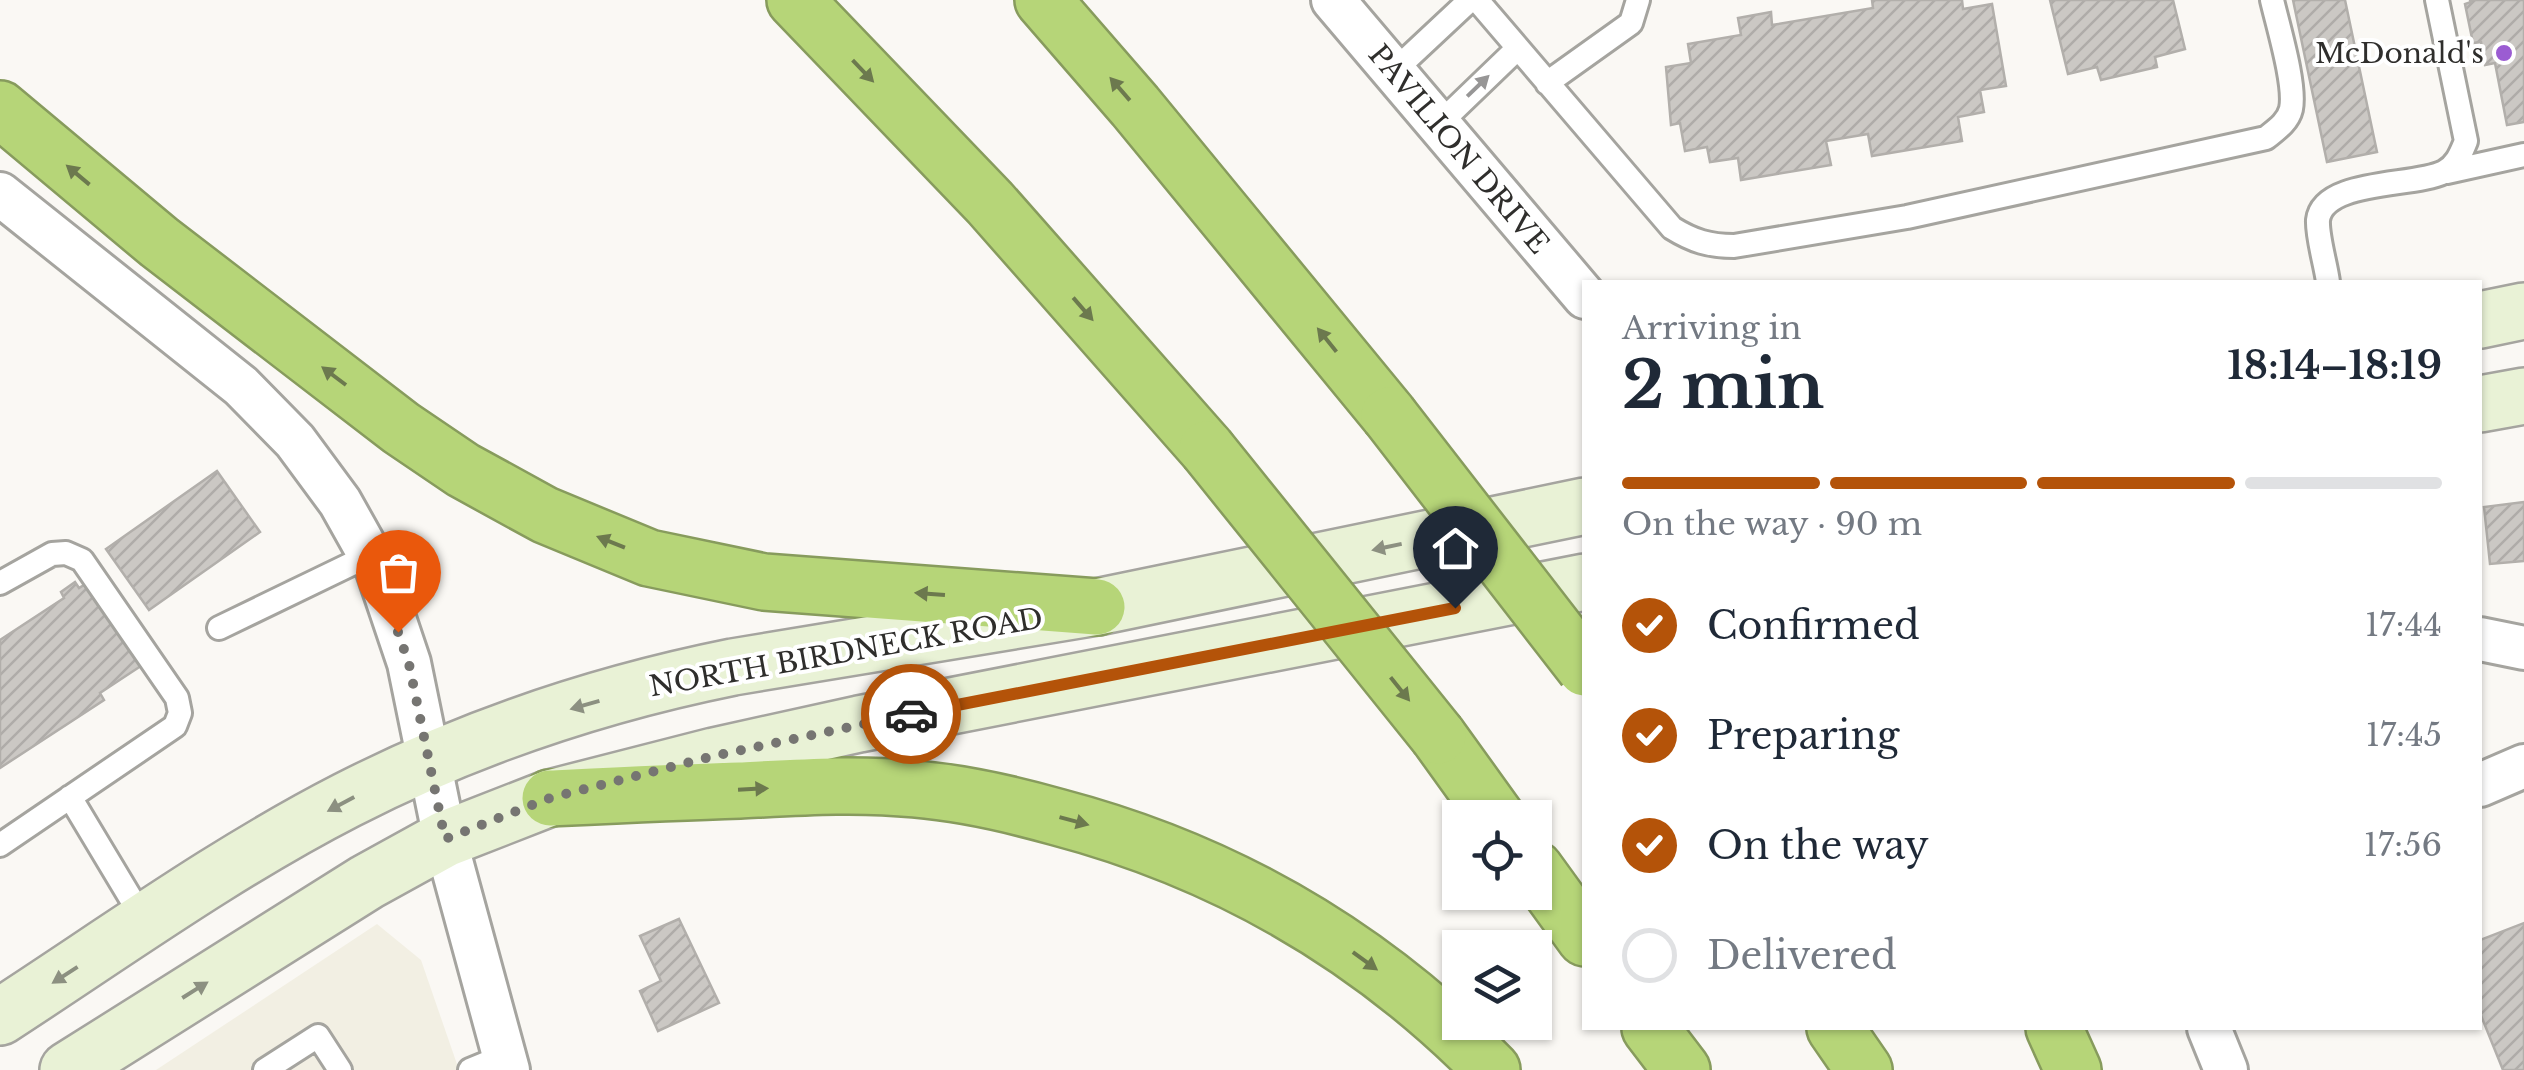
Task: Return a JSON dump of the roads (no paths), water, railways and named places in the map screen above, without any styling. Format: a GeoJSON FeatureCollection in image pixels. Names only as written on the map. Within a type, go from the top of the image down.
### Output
{"type":"FeatureCollection","features":[{"type":"Feature","properties":{"kind":"highway"},"geometry":{"type":"LineString","coordinates":[[795,0],[990,204],[1207,449],[1438,736],[1484,800]]}},
{"type":"Feature","properties":{"kind":"highway"},"geometry":{"type":"LineString","coordinates":[[1043,0],[1390,415],[1582,664]]}},
{"type":"Feature","properties":{"kind":"highway"},"geometry":{"type":"LineString","coordinates":[[0,110],[159,242],[401,428],[463,470],[545,515],[649,558],[764,582],[1097,607]]}},
{"type":"Feature","properties":{"kind":"highway"},"geometry":{"type":"LineString","coordinates":[[550,798],[839,785],[916,789],[1008,803],[1097,827],[1183,858],[1266,897],[1329,935],[1461,1038],[1492,1070]]}},
{"type":"Feature","properties":{"kind":"highway"},"geometry":{"type":"LineString","coordinates":[[1552,893],[1582,934]]}},
{"type":"Feature","properties":{"kind":"highway"},"geometry":{"type":"LineString","coordinates":[[1652,1030],[1682,1070]]}},
{"type":"Feature","properties":{"kind":"highway"},"geometry":{"type":"LineString","coordinates":[[1836,1030],[1864,1070]]}},
{"type":"Feature","properties":{"kind":"highway"},"geometry":{"type":"LineString","coordinates":[[2055,1030],[2072,1070]]}},
{"type":"Feature","properties":{"kind":"main road"},"geometry":{"type":"LineString","coordinates":[[2482,320],[2524,312]]}},
{"type":"Feature","properties":{"kind":"main road"},"geometry":{"type":"LineString","coordinates":[[2482,404],[2524,396]]}},
{"type":"Feature","properties":{"kind":"main road","name":"NORTH BIRDNECK ROAD"},"geometry":{"type":"LineString","coordinates":[[3,1007],[346,800],[532,720],[679,678],[1097,607],[1582,507]]}},
{"type":"Feature","properties":{"kind":"main road"},"geometry":{"type":"LineString","coordinates":[[68,1070],[367,882],[445,839],[550,798],[858,724],[1582,583]]}},
{"type":"Feature","properties":{"kind":"street","name":"PAVILION DRIVE"},"geometry":{"type":"LineString","coordinates":[[1333,0],[1582,294]]}},
{"type":"Feature","properties":{"kind":"street"},"geometry":{"type":"LineString","coordinates":[[0,194],[242,386],[295,441],[340,502],[370,555],[409,664],[494,1065]]}},
{"type":"Feature","properties":{"kind":"street"},"geometry":{"type":"LineString","coordinates":[[2482,639],[2524,648]]}},
{"type":"Feature","properties":{"kind":"street"},"geometry":{"type":"LineString","coordinates":[[2482,784],[2524,766]]}},
{"type":"Feature","properties":{"kind":"street"},"geometry":{"type":"LineString","coordinates":[[2210,1030],[2226,1070]]}},
{"type":"Feature","properties":{"kind":"lane"},"geometry":{"type":"LineString","coordinates":[[1393,72],[1474,0],[1672,228],[1691,240],[1712,246],[1734,246],[1907,217],[2266,138],[2283,125],[2291,110],[2291,89],[2272,0]]}},
{"type":"Feature","properties":{"kind":"lane"},"geometry":{"type":"LineString","coordinates":[[1547,83],[1631,23],[1638,0]]}},
{"type":"Feature","properties":{"kind":"lane"},"geometry":{"type":"LineString","coordinates":[[2437,0],[2466,141],[2458,160],[2443,172]]}},
{"type":"Feature","properties":{"kind":"lane"},"geometry":{"type":"LineString","coordinates":[[1438,125],[1518,48]]}},
{"type":"Feature","properties":{"kind":"lane"},"geometry":{"type":"LineString","coordinates":[[2328,280],[2318,222],[2322,208],[2337,195],[2524,155]]}},
{"type":"Feature","properties":{"kind":"lane"},"geometry":{"type":"LineString","coordinates":[[0,583],[52,554],[66,553],[82,560],[177,698],[180,713],[175,726],[0,845]]}},
{"type":"Feature","properties":{"kind":"lane"},"geometry":{"type":"LineString","coordinates":[[219,628],[370,555]]}},
{"type":"Feature","properties":{"kind":"lane"},"geometry":{"type":"LineString","coordinates":[[70,797],[145,922]]}},
{"type":"Feature","properties":{"kind":"lane"},"geometry":{"type":"LineString","coordinates":[[265,1070],[318,1036],[340,1070]]}},
{"type":"Feature","properties":{"kind":"place","name":"McDonald's"},"geometry":{"type":"Point","coordinates":[2504,53]}}]}
